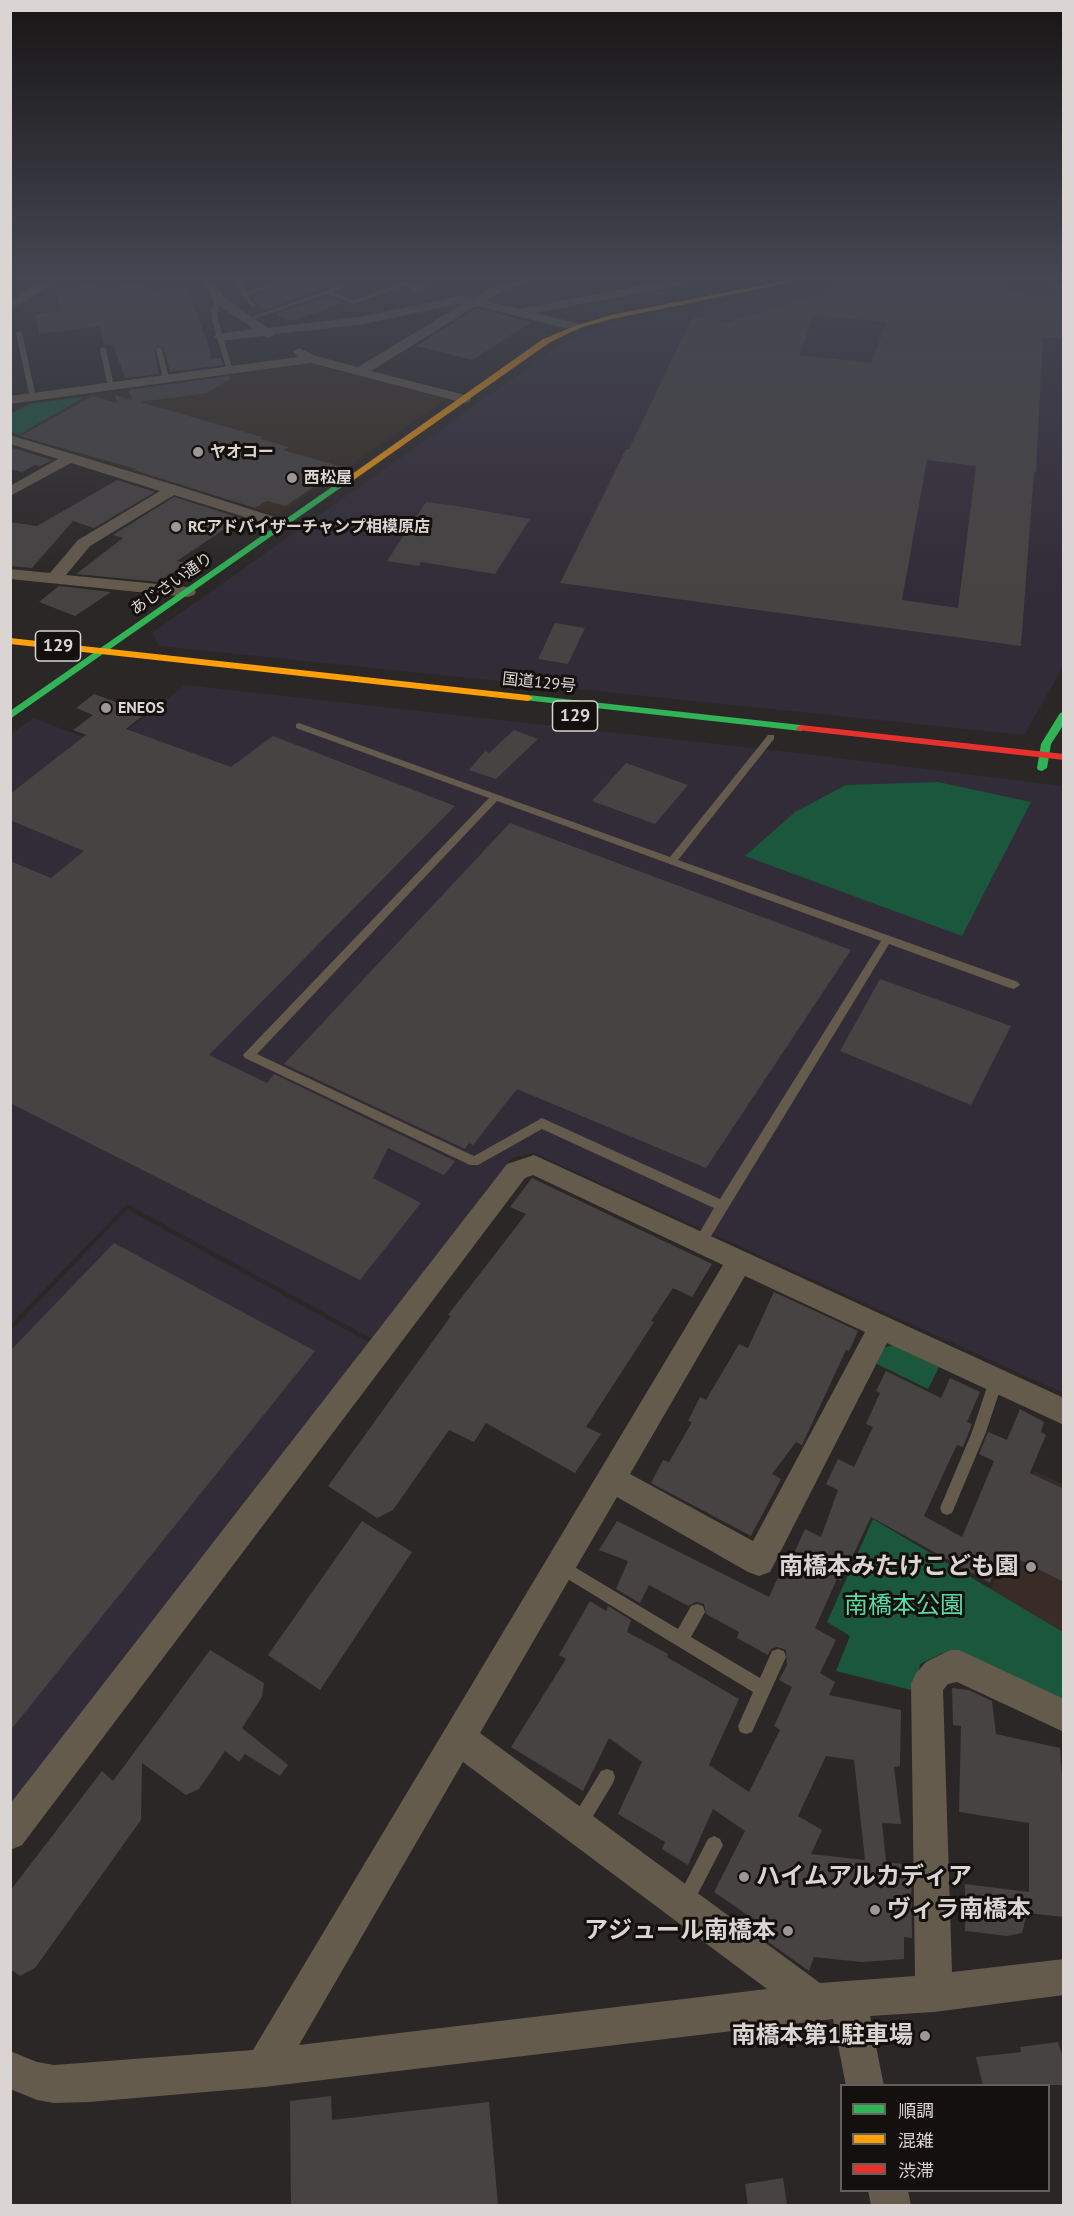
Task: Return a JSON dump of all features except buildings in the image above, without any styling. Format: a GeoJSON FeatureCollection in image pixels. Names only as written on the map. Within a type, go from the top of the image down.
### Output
{"type":"FeatureCollection","features":[{"type":"Feature","properties":{"kind":"main road","name":"あじさい通り"},"geometry":{"type":"LineString","coordinates":[[86,663],[485,384]]}},
{"type":"Feature","properties":{"kind":"main road","name":"国道129号"},"geometry":{"type":"LineString","coordinates":[[10,641],[106,650],[1043,761],[1064,770]]}},
{"type":"Feature","properties":{"kind":"main road","name":"国道129号"},"geometry":{"type":"LineString","coordinates":[[10,655],[771,737],[1043,761],[1064,757]]}},
{"type":"Feature","properties":{"kind":"main road"},"geometry":{"type":"LineString","coordinates":[[10,716],[86,663]]}},
{"type":"Feature","properties":{"kind":"main road"},"geometry":{"type":"LineString","coordinates":[[1043,761],[1046,744],[1064,715]]}},
{"type":"Feature","properties":{"kind":"street"},"geometry":{"type":"LineString","coordinates":[[10,400],[129,384]]}},
{"type":"Feature","properties":{"kind":"street"},"geometry":{"type":"LineString","coordinates":[[408,384],[464,399]]}},
{"type":"Feature","properties":{"kind":"street"},"geometry":{"type":"LineString","coordinates":[[10,410],[33,398]]}},
{"type":"Feature","properties":{"kind":"street"},"geometry":{"type":"LineString","coordinates":[[10,439],[285,525]]}},
{"type":"Feature","properties":{"kind":"street"},"geometry":{"type":"LineString","coordinates":[[10,492],[71,457]]}},
{"type":"Feature","properties":{"kind":"street"},"geometry":{"type":"LineString","coordinates":[[55,578],[84,543],[173,489]]}},
{"type":"Feature","properties":{"kind":"street"},"geometry":{"type":"LineString","coordinates":[[10,574],[188,592]]}},
{"type":"Feature","properties":{"kind":"street"},"geometry":{"type":"LineString","coordinates":[[10,1833],[516,1171],[534,1165],[1064,1412]]}},
{"type":"Feature","properties":{"kind":"street"},"geometry":{"type":"LineString","coordinates":[[264,2068],[740,1262]]}},
{"type":"Feature","properties":{"kind":"street"},"geometry":{"type":"LineString","coordinates":[[612,1479],[759,1561],[880,1328]]}},
{"type":"Feature","properties":{"kind":"street"},"geometry":{"type":"LineString","coordinates":[[934,1993],[927,1684],[936,1673],[951,1666],[959,1666],[1064,1716]]}},
{"type":"Feature","properties":{"kind":"street"},"geometry":{"type":"LineString","coordinates":[[458,1738],[684,1904],[832,2001],[865,2084]]}},
{"type":"Feature","properties":{"kind":"street"},"geometry":{"type":"LineString","coordinates":[[10,2070],[37,2081],[71,2084],[264,2068],[832,2001],[934,1993],[1064,1977]]}},
{"type":"Feature","properties":{"kind":"lane"},"geometry":{"type":"LineString","coordinates":[[30,384],[33,398]]}},
{"type":"Feature","properties":{"kind":"lane"},"geometry":{"type":"LineString","coordinates":[[299,726],[1014,985]]}},
{"type":"Feature","properties":{"kind":"lane"},"geometry":{"type":"LineString","coordinates":[[672,861],[771,737]]}},
{"type":"Feature","properties":{"kind":"lane"},"geometry":{"type":"LineString","coordinates":[[495,798],[249,1055],[474,1162],[542,1123],[722,1206]]}},
{"type":"Feature","properties":{"kind":"lane"},"geometry":{"type":"LineString","coordinates":[[700,1242],[887,939]]}},
{"type":"Feature","properties":{"kind":"lane"},"geometry":{"type":"LineString","coordinates":[[947,1508],[979,1432],[996,1381]]}},
{"type":"Feature","properties":{"kind":"lane"},"geometry":{"type":"LineString","coordinates":[[561,1567],[763,1689]]}},
{"type":"Feature","properties":{"kind":"lane"},"geometry":{"type":"LineString","coordinates":[[681,1639],[697,1612]]}},
{"type":"Feature","properties":{"kind":"lane"},"geometry":{"type":"LineString","coordinates":[[746,1726],[778,1658]]}},
{"type":"Feature","properties":{"kind":"lane"},"geometry":{"type":"LineString","coordinates":[[577,1826],[607,1777]]}},
{"type":"Feature","properties":{"kind":"lane"},"geometry":{"type":"LineString","coordinates":[[684,1904],[714,1845]]}},
{"type":"Feature","properties":{"kind":"shaded area"},"geometry":{"type":"Polygon","coordinates":[[[162,384],[389,384],[446,399],[278,515],[11,434],[10,413],[28,403],[162,384]]]}},
{"type":"Feature","properties":{"kind":"shaded area"},"geometry":{"type":"Polygon","coordinates":[[[505,384],[1063,384],[1063,667],[1024,735],[159,646],[152,633],[505,384]]]}},
{"type":"Feature","properties":{"kind":"shaded area"},"geometry":{"type":"Polygon","coordinates":[[[185,685],[806,754],[1063,786],[1063,1393],[534,1153],[512,1158],[372,1339],[127,1204],[11,1324],[10,734],[34,718],[80,736],[126,731],[185,685]]]}},
{"type":"Feature","properties":{"kind":"shaded area"},"geometry":{"type":"Polygon","coordinates":[[[127,1209],[370,1343],[11,1808],[11,1331],[127,1209]]]}},
{"type":"Feature","properties":{"kind":"shaded area","name":"南橋本みたけこども園"},"geometry":{"type":"Polygon","coordinates":[[[1035,1471],[1063,1485],[1063,1632],[991,1589],[1035,1471]]]}},
{"type":"Feature","properties":{"kind":"green space"},"geometry":{"type":"Polygon","coordinates":[[[84,397],[19,435],[11,432],[11,414],[30,404],[84,397]]]}},
{"type":"Feature","properties":{"kind":"green space"},"geometry":{"type":"Polygon","coordinates":[[[938,782],[1031,802],[962,936],[745,856],[795,812],[846,785],[938,782]]]}},
{"type":"Feature","properties":{"kind":"green space"},"geometry":{"type":"Polygon","coordinates":[[[894,1345],[939,1367],[928,1389],[875,1363],[882,1348],[894,1345]]]}},
{"type":"Feature","properties":{"kind":"green space","name":"南橋本公園"},"geometry":{"type":"Polygon","coordinates":[[[873,1519],[1063,1632],[1063,1706],[943,1653],[920,1664],[915,1691],[836,1671],[850,1636],[827,1622],[873,1519]]]}},
{"type":"Feature","properties":{"kind":"traffic: fast"},"geometry":{"type":"LineString","coordinates":[[10,716],[342,484]]}},
{"type":"Feature","properties":{"kind":"traffic: fast"},"geometry":{"type":"LineString","coordinates":[[528,698],[801,728]]}},
{"type":"Feature","properties":{"kind":"traffic: fast"},"geometry":{"type":"LineString","coordinates":[[1042,768],[1046,744],[1064,715]]}},
{"type":"Feature","properties":{"kind":"traffic: slow"},"geometry":{"type":"LineString","coordinates":[[342,484],[484,384]]}},
{"type":"Feature","properties":{"kind":"traffic: slow"},"geometry":{"type":"LineString","coordinates":[[10,641],[528,698]]}},
{"type":"Feature","properties":{"kind":"traffic: jam"},"geometry":{"type":"LineString","coordinates":[[801,728],[1064,757]]}},
{"type":"Feature","properties":{"kind":"place","name":"ヤオコー"},"geometry":{"type":"Point","coordinates":[198,452]}},
{"type":"Feature","properties":{"kind":"place","name":"西松屋"},"geometry":{"type":"Point","coordinates":[292,478]}},
{"type":"Feature","properties":{"kind":"place","name":"RCアドバイザーチャンプ相模原店"},"geometry":{"type":"Point","coordinates":[176,527]}},
{"type":"Feature","properties":{"kind":"place","name":"ENEOS"},"geometry":{"type":"Point","coordinates":[106,708]}},
{"type":"Feature","properties":{"kind":"place","name":"南橋本みたけこども園"},"geometry":{"type":"Point","coordinates":[1031,1567]}},
{"type":"Feature","properties":{"kind":"place","name":"ハイムアルカディア"},"geometry":{"type":"Point","coordinates":[744,1877]}},
{"type":"Feature","properties":{"kind":"place","name":"ヴィラ南橋本"},"geometry":{"type":"Point","coordinates":[875,1910]}},
{"type":"Feature","properties":{"kind":"place","name":"アジュール南橋本"},"geometry":{"type":"Point","coordinates":[788,1931]}},
{"type":"Feature","properties":{"kind":"place","name":"南橋本第1駐車場"},"geometry":{"type":"Point","coordinates":[925,2036]}}]}
